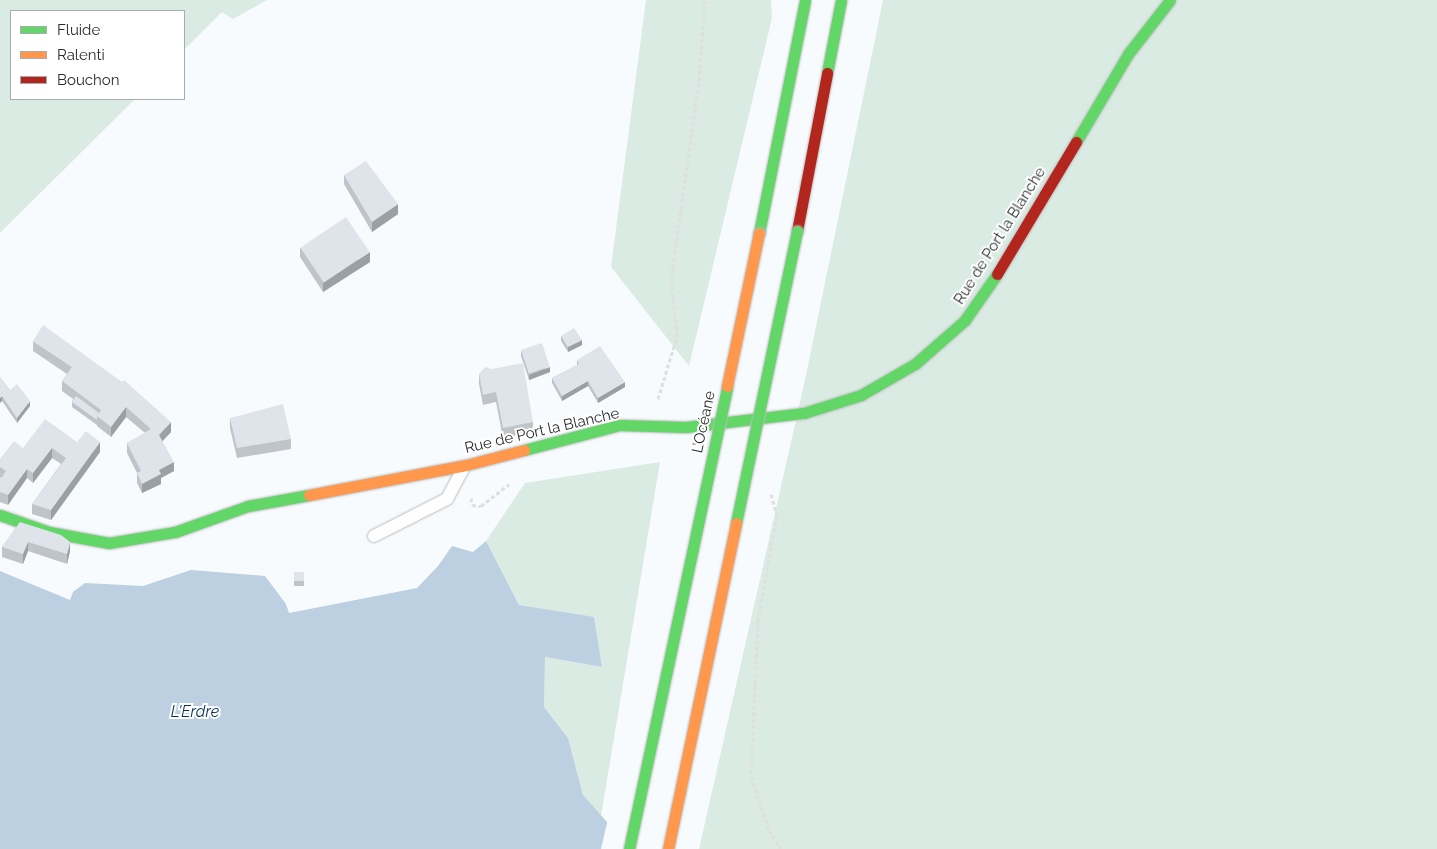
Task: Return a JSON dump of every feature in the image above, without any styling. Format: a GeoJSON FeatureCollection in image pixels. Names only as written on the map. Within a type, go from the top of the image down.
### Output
{"type":"FeatureCollection","features":[{"type":"Feature","properties":{"kind":"main road","name":"L’Océane"},"geometry":{"type":"LineString","coordinates":[[629,849],[759,233],[805,0]]}},
{"type":"Feature","properties":{"kind":"main road"},"geometry":{"type":"LineString","coordinates":[[668,849],[797,231],[841,0]]}},
{"type":"Feature","properties":{"kind":"main road","name":"Rue de Port la Blanche"},"geometry":{"type":"LineString","coordinates":[[0,515],[50,532],[109,543],[175,532],[248,506],[466,464],[619,425],[686,427],[804,413],[861,395],[915,364],[965,320],[1003,266],[1128,54],[1170,0]]}},
{"type":"Feature","properties":{"kind":"lane"},"geometry":{"type":"LineString","coordinates":[[374,536],[447,499],[466,464]]}},
{"type":"Feature","properties":{"kind":"path"},"geometry":{"type":"LineString","coordinates":[[650,426],[677,336],[671,280],[699,81],[705,0]]}},
{"type":"Feature","properties":{"kind":"shaded area"},"geometry":{"type":"Polygon","coordinates":[[[0,0],[267,0],[233,19],[222,12],[185,49],[185,10],[10,10],[10,100],[134,100],[0,233],[0,0]]]}},
{"type":"Feature","properties":{"kind":"shaded area"},"geometry":{"type":"Polygon","coordinates":[[[646,0],[771,0],[772,18],[689,366],[611,267],[646,0]]]}},
{"type":"Feature","properties":{"kind":"shaded area"},"geometry":{"type":"Polygon","coordinates":[[[883,0],[1437,0],[1437,849],[699,849],[805,380],[883,0]]]}},
{"type":"Feature","properties":{"kind":"shaded area"},"geometry":{"type":"Polygon","coordinates":[[[660,462],[601,816],[583,795],[568,738],[544,707],[545,657],[602,667],[594,618],[519,605],[486,541],[525,483],[660,462]]]}},
{"type":"Feature","properties":{"kind":"water","name":"L'Erdre"},"geometry":{"type":"Polygon","coordinates":[[[486,541],[519,605],[594,617],[602,667],[545,657],[544,707],[568,738],[583,795],[631,849],[0,849],[0,571],[70,600],[73,592],[85,583],[143,586],[191,570],[265,576],[286,604],[289,613],[417,588],[438,566],[452,546],[473,552],[486,541]]]}},
{"type":"Feature","properties":{"kind":"pier"},"geometry":{"type":"Polygon","coordinates":[[[608,819],[633,847],[634,849],[601,849],[608,819]]]}},
{"type":"Feature","properties":{"kind":"building"},"geometry":{"type":"Polygon","coordinates":[[[366,161],[398,204],[372,222],[344,175],[366,161]]]}},
{"type":"Feature","properties":{"kind":"building"},"geometry":{"type":"Polygon","coordinates":[[[346,217],[369,252],[324,283],[300,248],[346,217]]]}},
{"type":"Feature","properties":{"kind":"building"},"geometry":{"type":"Polygon","coordinates":[[[43,325],[122,382],[124,380],[171,422],[159,435],[174,462],[159,470],[161,474],[142,484],[137,473],[141,471],[127,443],[151,429],[126,407],[111,427],[97,416],[101,410],[62,381],[72,367],[33,341],[43,325]]]}},
{"type":"Feature","properties":{"kind":"building"},"geometry":{"type":"Polygon","coordinates":[[[574,328],[582,340],[568,347],[561,336],[574,328]]]}},
{"type":"Feature","properties":{"kind":"building"},"geometry":{"type":"Polygon","coordinates":[[[542,343],[550,367],[529,374],[521,350],[542,343]]]}},
{"type":"Feature","properties":{"kind":"building"},"geometry":{"type":"Polygon","coordinates":[[[600,346],[625,382],[598,398],[588,381],[562,396],[552,378],[579,364],[577,360],[600,346]]]}},
{"type":"Feature","properties":{"kind":"building"},"geometry":{"type":"Polygon","coordinates":[[[523,363],[533,422],[503,428],[496,392],[483,395],[479,374],[485,367],[492,369],[523,363]]]}},
{"type":"Feature","properties":{"kind":"building"},"geometry":{"type":"Polygon","coordinates":[[[0,377],[10,390],[17,384],[30,401],[17,418],[2,396],[0,398],[0,377]]]}},
{"type":"Feature","properties":{"kind":"building"},"geometry":{"type":"Polygon","coordinates":[[[76,396],[99,413],[97,420],[72,402],[76,396]]]}},
{"type":"Feature","properties":{"kind":"building"},"geometry":{"type":"Polygon","coordinates":[[[283,404],[291,439],[237,448],[230,418],[283,404]]]}},
{"type":"Feature","properties":{"kind":"building"},"geometry":{"type":"Polygon","coordinates":[[[45,419],[77,442],[86,431],[100,442],[51,510],[32,504],[66,458],[52,448],[33,473],[27,469],[8,495],[0,492],[0,480],[6,471],[0,467],[0,459],[14,441],[23,448],[45,419]]]}},
{"type":"Feature","properties":{"kind":"building"},"geometry":{"type":"Polygon","coordinates":[[[20,522],[61,535],[70,542],[67,554],[28,542],[23,554],[2,547],[20,522]]]}},
{"type":"Feature","properties":{"kind":"building"},"geometry":{"type":"Polygon","coordinates":[[[294,572],[304,572],[304,581],[294,581],[294,572]]]}},
{"type":"Feature","properties":{"kind":"traffic: fast"},"geometry":{"type":"LineString","coordinates":[[759,233],[805,0]]}},
{"type":"Feature","properties":{"kind":"traffic: fast"},"geometry":{"type":"LineString","coordinates":[[827,73],[841,0]]}},
{"type":"Feature","properties":{"kind":"traffic: fast"},"geometry":{"type":"LineString","coordinates":[[1076,142],[1128,54],[1170,0]]}},
{"type":"Feature","properties":{"kind":"traffic: fast"},"geometry":{"type":"LineString","coordinates":[[736,523],[797,231]]}},
{"type":"Feature","properties":{"kind":"traffic: fast"},"geometry":{"type":"LineString","coordinates":[[524,450],[619,425],[686,427],[804,413],[861,395],[915,364],[965,320],[997,274]]}},
{"type":"Feature","properties":{"kind":"traffic: fast"},"geometry":{"type":"LineString","coordinates":[[629,849],[727,386]]}},
{"type":"Feature","properties":{"kind":"traffic: fast"},"geometry":{"type":"LineString","coordinates":[[0,515],[49,532],[109,543],[175,532],[248,506],[309,495]]}},
{"type":"Feature","properties":{"kind":"traffic: slow"},"geometry":{"type":"LineString","coordinates":[[727,386],[759,233]]}},
{"type":"Feature","properties":{"kind":"traffic: slow"},"geometry":{"type":"LineString","coordinates":[[309,495],[466,465],[524,450]]}},
{"type":"Feature","properties":{"kind":"traffic: slow"},"geometry":{"type":"LineString","coordinates":[[668,849],[736,523]]}},
{"type":"Feature","properties":{"kind":"traffic: jam"},"geometry":{"type":"LineString","coordinates":[[797,231],[827,73]]}},
{"type":"Feature","properties":{"kind":"traffic: jam"},"geometry":{"type":"LineString","coordinates":[[997,274],[1076,142]]}}]}
